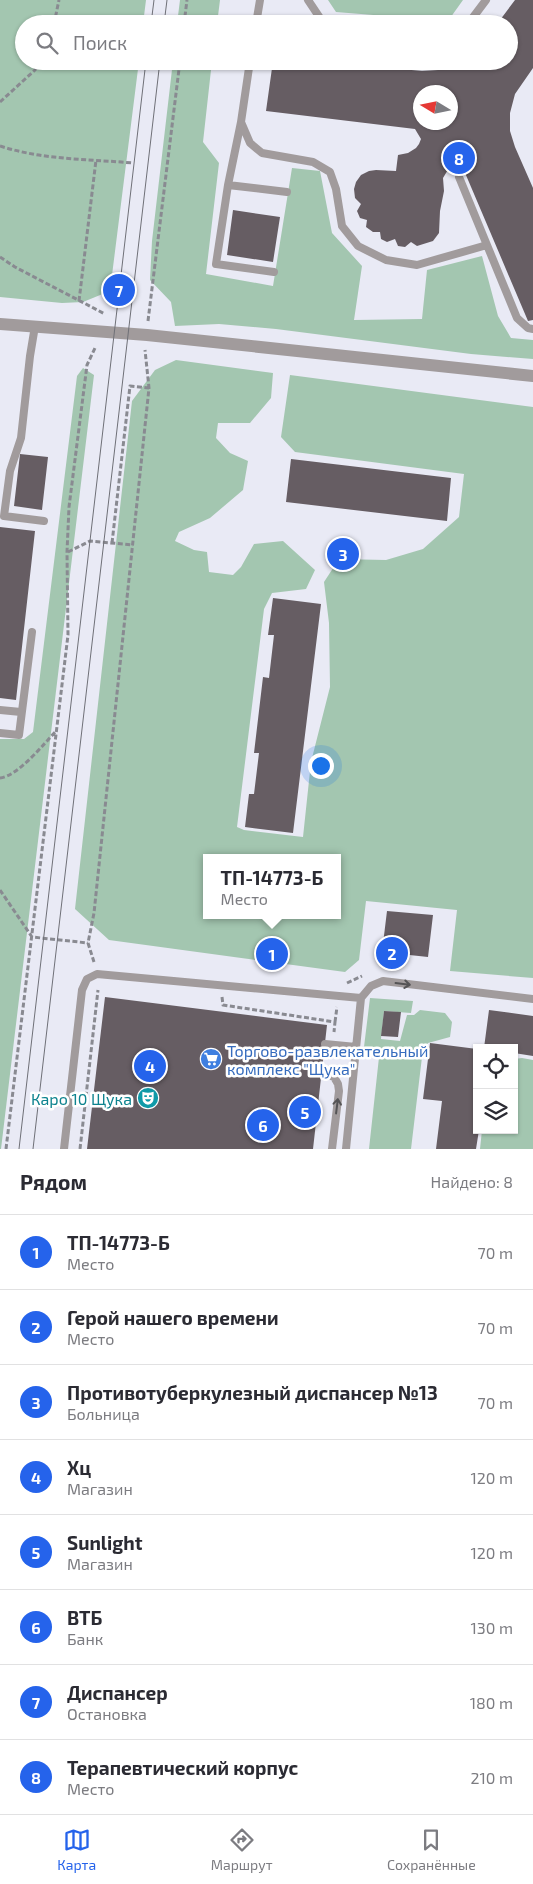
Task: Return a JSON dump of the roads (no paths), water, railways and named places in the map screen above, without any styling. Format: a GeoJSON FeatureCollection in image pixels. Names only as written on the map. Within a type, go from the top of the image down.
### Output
{"type":"FeatureCollection","features":[{"type":"Feature","properties":{"kind":"street"},"geometry":{"type":"LineString","coordinates":[[0,324],[146,335],[533,376]]}},
{"type":"Feature","properties":{"kind":"lane"},"geometry":{"type":"LineString","coordinates":[[258,15],[260,0]]}},
{"type":"Feature","properties":{"kind":"lane"},"geometry":{"type":"LineString","coordinates":[[308,0],[318,15]]}},
{"type":"Feature","properties":{"kind":"lane"},"geometry":{"type":"LineString","coordinates":[[475,15],[486,0]]}},
{"type":"Feature","properties":{"kind":"lane"},"geometry":{"type":"LineString","coordinates":[[249,70],[216,264],[274,272]]}},
{"type":"Feature","properties":{"kind":"lane"},"geometry":{"type":"LineString","coordinates":[[241,122],[250,143],[262,153],[313,162],[330,172],[336,189],[342,226],[358,246],[386,260],[417,265],[487,245]]}},
{"type":"Feature","properties":{"kind":"lane"},"geometry":{"type":"LineString","coordinates":[[459,177],[516,318],[528,328],[533,329]]}},
{"type":"Feature","properties":{"kind":"lane"},"geometry":{"type":"LineString","coordinates":[[228,185],[287,192]]}},
{"type":"Feature","properties":{"kind":"lane"},"geometry":{"type":"LineString","coordinates":[[35,326],[21,438],[10,471],[4,516],[44,521]]}},
{"type":"Feature","properties":{"kind":"lane"},"geometry":{"type":"LineString","coordinates":[[0,733],[19,735],[32,632]]}},
{"type":"Feature","properties":{"kind":"lane"},"geometry":{"type":"LineString","coordinates":[[0,710],[21,712]]}},
{"type":"Feature","properties":{"kind":"lane"},"geometry":{"type":"LineString","coordinates":[[64,1149],[82,990],[87,980],[98,974],[361,998]]}},
{"type":"Feature","properties":{"kind":"lane"},"geometry":{"type":"LineString","coordinates":[[346,1149],[361,998],[371,986],[383,981],[533,999]]}},
{"type":"Feature","properties":{"kind":"lane"},"geometry":{"type":"LineString","coordinates":[[329,1045],[356,1047]]}},
{"type":"Feature","properties":{"kind":"lane"},"geometry":{"type":"LineString","coordinates":[[322,1073],[334,1077],[339,1091],[332,1149]]}},
{"type":"Feature","properties":{"kind":"tram line"},"geometry":{"type":"LineString","coordinates":[[152,15],[154,0]]}},
{"type":"Feature","properties":{"kind":"tram line"},"geometry":{"type":"LineString","coordinates":[[165,15],[167,0]]}},
{"type":"Feature","properties":{"kind":"tram line"},"geometry":{"type":"LineString","coordinates":[[19,1149],[145,70]]}},
{"type":"Feature","properties":{"kind":"tram line"},"geometry":{"type":"LineString","coordinates":[[33,1149],[159,70]]}},
{"type":"Feature","properties":{"kind":"place","name":"Терапевтический корпус"},"geometry":{"type":"Point","coordinates":[459,158]}},
{"type":"Feature","properties":{"kind":"place","name":"Диспансер"},"geometry":{"type":"Point","coordinates":[119,290]}},
{"type":"Feature","properties":{"kind":"place","name":"Противотуберкулезный диспансер №13"},"geometry":{"type":"Point","coordinates":[343,554]}},
{"type":"Feature","properties":{"kind":"place","name":"Герой нашего времени"},"geometry":{"type":"Point","coordinates":[392,953]}},
{"type":"Feature","properties":{"kind":"place","name":"ТП-14773-Б"},"geometry":{"type":"Point","coordinates":[272,954]}},
{"type":"Feature","properties":{"kind":"place","name":"Торгово-развлекательный комплекс \"Щука\""},"geometry":{"type":"Point","coordinates":[211,1059]}},
{"type":"Feature","properties":{"kind":"place","name":"Хц"},"geometry":{"type":"Point","coordinates":[150,1066]}},
{"type":"Feature","properties":{"kind":"place","name":"Каро 10 Щука"},"geometry":{"type":"Point","coordinates":[148,1098]}},
{"type":"Feature","properties":{"kind":"place","name":"Sunlight"},"geometry":{"type":"Point","coordinates":[305,1112]}},
{"type":"Feature","properties":{"kind":"place","name":"ВТБ"},"geometry":{"type":"Point","coordinates":[263,1125]}}]}
